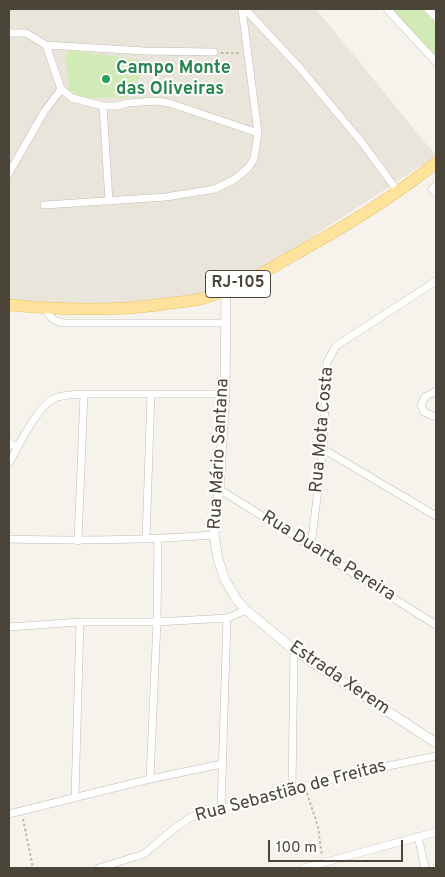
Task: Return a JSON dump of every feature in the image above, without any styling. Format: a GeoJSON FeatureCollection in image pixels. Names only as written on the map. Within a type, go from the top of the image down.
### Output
{"type":"FeatureCollection","features":[{"type":"Feature","properties":{"kind":"main road","name":"RJ-105"},"geometry":{"type":"LineString","coordinates":[[9,305],[46,308],[149,307],[199,299],[226,290],[272,268],[399,193],[434,169]]}},
{"type":"Feature","properties":{"kind":"street"},"geometry":{"type":"LineString","coordinates":[[44,205],[166,196],[215,189],[235,179],[248,168],[254,159],[258,133],[244,9]]}},
{"type":"Feature","properties":{"kind":"street"},"geometry":{"type":"LineString","coordinates":[[244,9],[300,68],[363,144],[399,193]]}},
{"type":"Feature","properties":{"kind":"street"},"geometry":{"type":"LineString","coordinates":[[387,9],[436,62]]}},
{"type":"Feature","properties":{"kind":"street"},"geometry":{"type":"LineString","coordinates":[[428,9],[436,17]]}},
{"type":"Feature","properties":{"kind":"street"},"geometry":{"type":"LineString","coordinates":[[9,33],[26,34],[46,44],[144,51],[214,52]]}},
{"type":"Feature","properties":{"kind":"street"},"geometry":{"type":"LineString","coordinates":[[46,44],[61,89],[72,98],[103,106],[156,101],[170,103],[258,133]]}},
{"type":"Feature","properties":{"kind":"street"},"geometry":{"type":"LineString","coordinates":[[9,173],[44,112],[61,89]]}},
{"type":"Feature","properties":{"kind":"street"},"geometry":{"type":"LineString","coordinates":[[103,106],[109,201]]}},
{"type":"Feature","properties":{"kind":"street","name":"Rua Mota Costa"},"geometry":{"type":"LineString","coordinates":[[311,546],[323,449],[328,362],[331,353],[336,346],[436,281]]}},
{"type":"Feature","properties":{"kind":"street","name":"Rua Mário Santana"},"geometry":{"type":"LineString","coordinates":[[226,290],[225,394],[214,535],[218,559],[225,580],[237,600],[246,610]]}},
{"type":"Feature","properties":{"kind":"street"},"geometry":{"type":"LineString","coordinates":[[46,308],[49,316],[54,321],[64,323],[226,323]]}},
{"type":"Feature","properties":{"kind":"street"},"geometry":{"type":"LineString","coordinates":[[436,391],[425,397],[421,404],[424,412],[436,417]]}},
{"type":"Feature","properties":{"kind":"street"},"geometry":{"type":"LineString","coordinates":[[9,463],[40,411],[48,401],[61,396],[84,394],[225,394]]}},
{"type":"Feature","properties":{"kind":"street"},"geometry":{"type":"LineString","coordinates":[[78,541],[84,394]]}},
{"type":"Feature","properties":{"kind":"street"},"geometry":{"type":"LineString","coordinates":[[146,539],[151,394]]}},
{"type":"Feature","properties":{"kind":"street"},"geometry":{"type":"LineString","coordinates":[[9,443],[17,447]]}},
{"type":"Feature","properties":{"kind":"street"},"geometry":{"type":"LineString","coordinates":[[323,449],[436,516]]}},
{"type":"Feature","properties":{"kind":"street","name":"Rua Duarte Pereira"},"geometry":{"type":"LineString","coordinates":[[219,488],[436,625]]}},
{"type":"Feature","properties":{"kind":"street"},"geometry":{"type":"LineString","coordinates":[[9,539],[78,541],[158,539],[214,535]]}},
{"type":"Feature","properties":{"kind":"street"},"geometry":{"type":"LineString","coordinates":[[150,779],[157,622],[158,539]]}},
{"type":"Feature","properties":{"kind":"street"},"geometry":{"type":"LineString","coordinates":[[9,627],[80,622],[157,622],[227,618],[246,610]]}},
{"type":"Feature","properties":{"kind":"street","name":"Estrada Xerem"},"geometry":{"type":"LineString","coordinates":[[246,610],[294,650],[436,743]]}},
{"type":"Feature","properties":{"kind":"street"},"geometry":{"type":"LineString","coordinates":[[221,809],[227,618]]}},
{"type":"Feature","properties":{"kind":"street"},"geometry":{"type":"LineString","coordinates":[[75,797],[80,622]]}},
{"type":"Feature","properties":{"kind":"street"},"geometry":{"type":"LineString","coordinates":[[292,789],[294,650]]}},
{"type":"Feature","properties":{"kind":"street","name":"Rua Sebastião de Freitas"},"geometry":{"type":"LineString","coordinates":[[98,868],[144,854],[175,828],[191,818],[305,785],[436,756]]}},
{"type":"Feature","properties":{"kind":"street"},"geometry":{"type":"LineString","coordinates":[[9,814],[150,779],[222,764]]}},
{"type":"Feature","properties":{"kind":"street"},"geometry":{"type":"LineString","coordinates":[[304,868],[324,866],[436,832]]}},
{"type":"Feature","properties":{"kind":"street"},"geometry":{"type":"LineString","coordinates":[[418,836],[425,868]]}},
{"type":"Feature","properties":{"kind":"path"},"geometry":{"type":"LineString","coordinates":[[214,52],[248,53]]}},
{"type":"Feature","properties":{"kind":"path"},"geometry":{"type":"LineString","coordinates":[[305,785],[318,827],[324,866]]}},
{"type":"Feature","properties":{"kind":"path"},"geometry":{"type":"LineString","coordinates":[[21,811],[33,868]]}},
{"type":"Feature","properties":{"kind":"shaded area"},"geometry":{"type":"Polygon","coordinates":[[[9,9],[316,9],[436,156],[245,281],[183,303],[9,307],[9,9]]]}},
{"type":"Feature","properties":{"kind":"green space"},"geometry":{"type":"Polygon","coordinates":[[[392,9],[422,9],[436,23],[436,57],[392,9]]]}},
{"type":"Feature","properties":{"kind":"green space"},"geometry":{"type":"Polygon","coordinates":[[[70,50],[141,60],[136,97],[83,98],[70,91],[65,55],[70,50]]]}},
{"type":"Feature","properties":{"kind":"place","name":"Campo Monte das Oliveiras"},"geometry":{"type":"Point","coordinates":[106,79]}}]}
